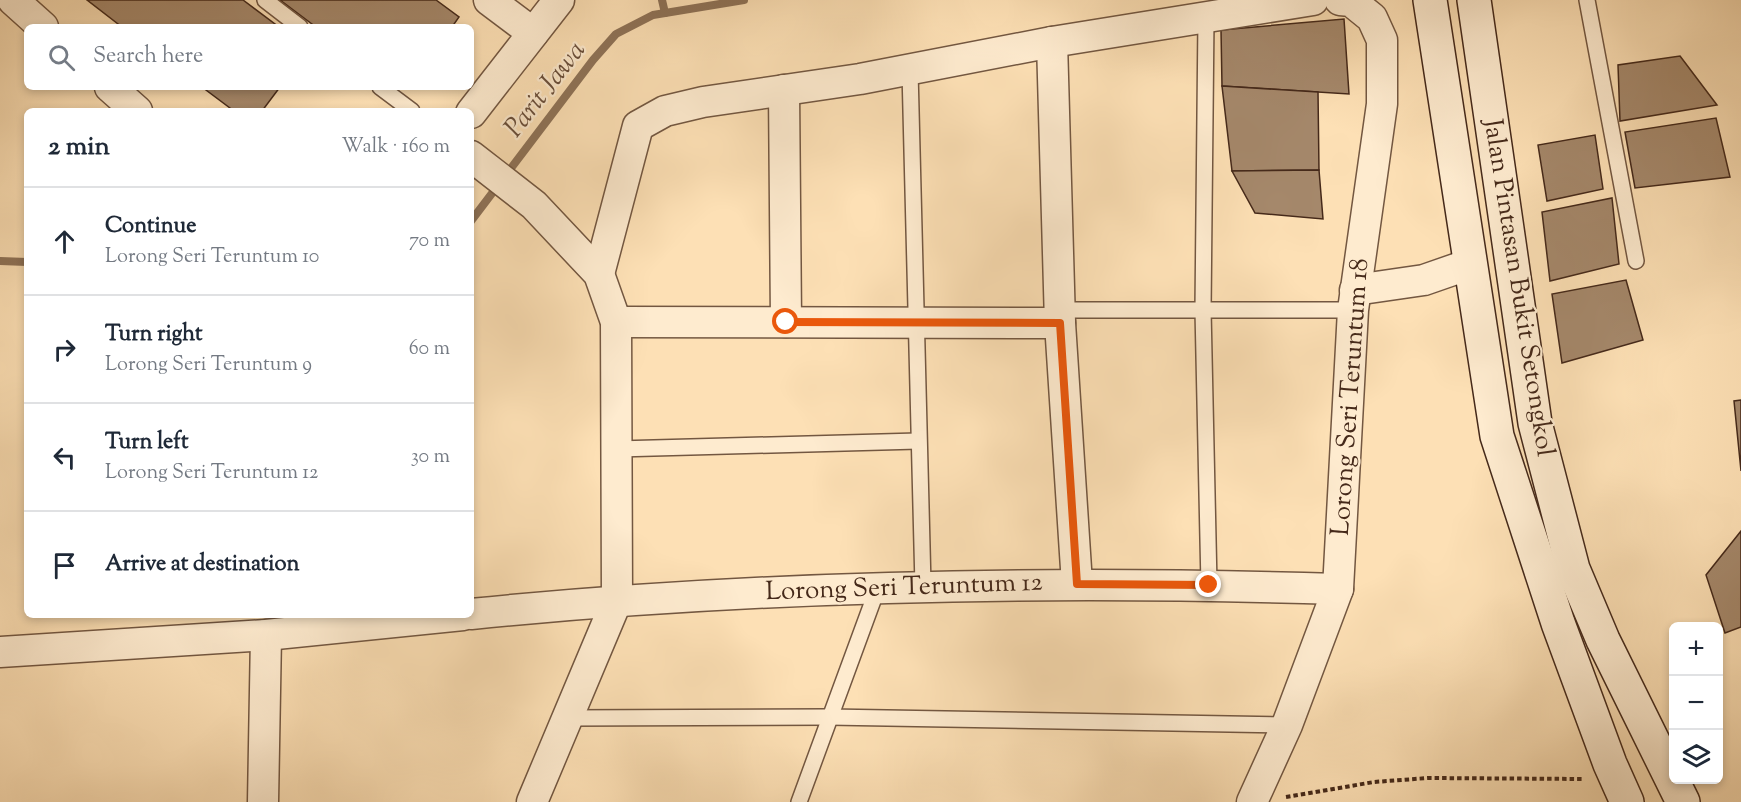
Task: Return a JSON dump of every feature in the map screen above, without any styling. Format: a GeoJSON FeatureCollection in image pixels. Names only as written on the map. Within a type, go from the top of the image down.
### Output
{"type":"FeatureCollection","features":[{"type":"Feature","properties":{"kind":"main road","name":"Jalan Pintasan Bukit Setongkol"},"geometry":{"type":"LineString","coordinates":[[1430,0],[1497,436],[1557,623],[1622,791]]}},
{"type":"Feature","properties":{"kind":"main road","name":"Jalan Pintasan Bukit Setongkol"},"geometry":{"type":"LineString","coordinates":[[1474,0],[1534,423],[1574,569],[1603,640],[1683,802]]}},
{"type":"Feature","properties":{"kind":"street"},"geometry":{"type":"LineString","coordinates":[[13,0],[40,24]]}},
{"type":"Feature","properties":{"kind":"street"},"geometry":{"type":"LineString","coordinates":[[489,0],[533,33]]}},
{"type":"Feature","properties":{"kind":"street"},"geometry":{"type":"LineString","coordinates":[[474,109],[559,0]]}},
{"type":"Feature","properties":{"kind":"street"},"geometry":{"type":"LineString","coordinates":[[599,274],[638,126],[665,111],[703,102],[910,71],[1052,42],[1313,0]]}},
{"type":"Feature","properties":{"kind":"street","name":"Lorong Seri Teruntum 18"},"geometry":{"type":"LineString","coordinates":[[1265,800],[1287,725],[1338,589],[1354,300],[1382,104],[1382,39],[1372,18],[1351,1],[1340,0]]}},
{"type":"Feature","properties":{"kind":"street"},"geometry":{"type":"LineString","coordinates":[[1052,42],[1060,317],[1077,584]]}},
{"type":"Feature","properties":{"kind":"street"},"geometry":{"type":"LineString","coordinates":[[113,90],[134,108]]}},
{"type":"Feature","properties":{"kind":"street"},"geometry":{"type":"LineString","coordinates":[[784,90],[786,322]]}},
{"type":"Feature","properties":{"kind":"street"},"geometry":{"type":"LineString","coordinates":[[477,160],[534,205],[599,274],[616,322],[617,600],[532,802]]}},
{"type":"Feature","properties":{"kind":"street"},"geometry":{"type":"LineString","coordinates":[[1354,300],[1470,264]]}},
{"type":"Feature","properties":{"kind":"street"},"geometry":{"type":"LineString","coordinates":[[616,322],[915,321],[1060,317]]}},
{"type":"Feature","properties":{"kind":"street","name":"Lorong Seri Teruntum 12"},"geometry":{"type":"LineString","coordinates":[[474,614],[617,600],[878,587],[1077,584],[1338,589]]}},
{"type":"Feature","properties":{"kind":"street"},"geometry":{"type":"LineString","coordinates":[[0,652],[266,635],[433,618]]}},
{"type":"Feature","properties":{"kind":"street"},"geometry":{"type":"LineString","coordinates":[[263,802],[266,635]]}},
{"type":"Feature","properties":{"kind":"lane"},"geometry":{"type":"LineString","coordinates":[[265,0],[296,24]]}},
{"type":"Feature","properties":{"kind":"lane"},"geometry":{"type":"LineString","coordinates":[[1587,0],[1636,261]]}},
{"type":"Feature","properties":{"kind":"lane"},"geometry":{"type":"LineString","coordinates":[[1206,18],[1203,310],[1209,585]]}},
{"type":"Feature","properties":{"kind":"lane"},"geometry":{"type":"LineString","coordinates":[[910,71],[923,586]]}},
{"type":"Feature","properties":{"kind":"lane"},"geometry":{"type":"LineString","coordinates":[[384,90],[408,108]]}},
{"type":"Feature","properties":{"kind":"lane"},"geometry":{"type":"LineString","coordinates":[[1060,317],[1354,300]]}},
{"type":"Feature","properties":{"kind":"lane"},"geometry":{"type":"LineString","coordinates":[[617,449],[918,441]]}},
{"type":"Feature","properties":{"kind":"lane"},"geometry":{"type":"LineString","coordinates":[[799,802],[878,587]]}},
{"type":"Feature","properties":{"kind":"lane"},"geometry":{"type":"LineString","coordinates":[[568,718],[829,717],[1287,725]]}},
{"type":"Feature","properties":{"kind":"path"},"geometry":{"type":"LineString","coordinates":[[1265,800],[1374,782],[1428,778],[1622,791]]}},
{"type":"Feature","properties":{"kind":"building"},"geometry":{"type":"Polygon","coordinates":[[[87,0],[243,0],[275,24],[118,24],[87,0]]]}},
{"type":"Feature","properties":{"kind":"building"},"geometry":{"type":"Polygon","coordinates":[[[280,0],[436,0],[459,17],[454,24],[312,24],[280,0]]]}},
{"type":"Feature","properties":{"kind":"building"},"geometry":{"type":"Polygon","coordinates":[[[1344,19],[1349,94],[1222,86],[1221,30],[1344,19]]]}},
{"type":"Feature","properties":{"kind":"building"},"geometry":{"type":"Polygon","coordinates":[[[1680,56],[1717,105],[1620,121],[1618,65],[1680,56]]]}},
{"type":"Feature","properties":{"kind":"building"},"geometry":{"type":"Polygon","coordinates":[[[1222,86],[1318,92],[1319,170],[1232,171],[1222,86]]]}},
{"type":"Feature","properties":{"kind":"building"},"geometry":{"type":"Polygon","coordinates":[[[206,90],[278,90],[264,108],[230,108],[206,90]]]}},
{"type":"Feature","properties":{"kind":"building"},"geometry":{"type":"Polygon","coordinates":[[[1716,118],[1730,177],[1635,188],[1625,132],[1716,118]]]}},
{"type":"Feature","properties":{"kind":"building"},"geometry":{"type":"Polygon","coordinates":[[[1595,135],[1603,189],[1547,201],[1538,145],[1595,135]]]}},
{"type":"Feature","properties":{"kind":"building"},"geometry":{"type":"Polygon","coordinates":[[[1319,170],[1323,219],[1255,213],[1232,171],[1319,170]]]}},
{"type":"Feature","properties":{"kind":"building"},"geometry":{"type":"Polygon","coordinates":[[[1612,198],[1619,264],[1550,281],[1542,212],[1612,198]]]}},
{"type":"Feature","properties":{"kind":"building"},"geometry":{"type":"Polygon","coordinates":[[[1626,280],[1643,340],[1562,363],[1552,294],[1626,280]]]}},
{"type":"Feature","properties":{"kind":"building"},"geometry":{"type":"Polygon","coordinates":[[[1741,400],[1741,471],[1734,401],[1741,400]]]}},
{"type":"Feature","properties":{"kind":"building"},"geometry":{"type":"Polygon","coordinates":[[[1741,531],[1741,627],[1725,633],[1706,575],[1741,531]]]}},
{"type":"Feature","properties":{"kind":"waterway"},"geometry":{"type":"LineString","coordinates":[[662,0],[665,13]]}},
{"type":"Feature","properties":{"kind":"waterway","name":"Parit Jawa"},"geometry":{"type":"LineString","coordinates":[[474,217],[593,60],[616,34],[653,15],[744,0]]}},
{"type":"Feature","properties":{"kind":"waterway","name":"Parit Jawa"},"geometry":{"type":"LineString","coordinates":[[0,261],[24,262]]}},
{"type":"Feature","properties":{"kind":"route"},"geometry":{"type":"LineString","coordinates":[[786,322],[1060,323],[1077,584],[1209,585]]}}]}
